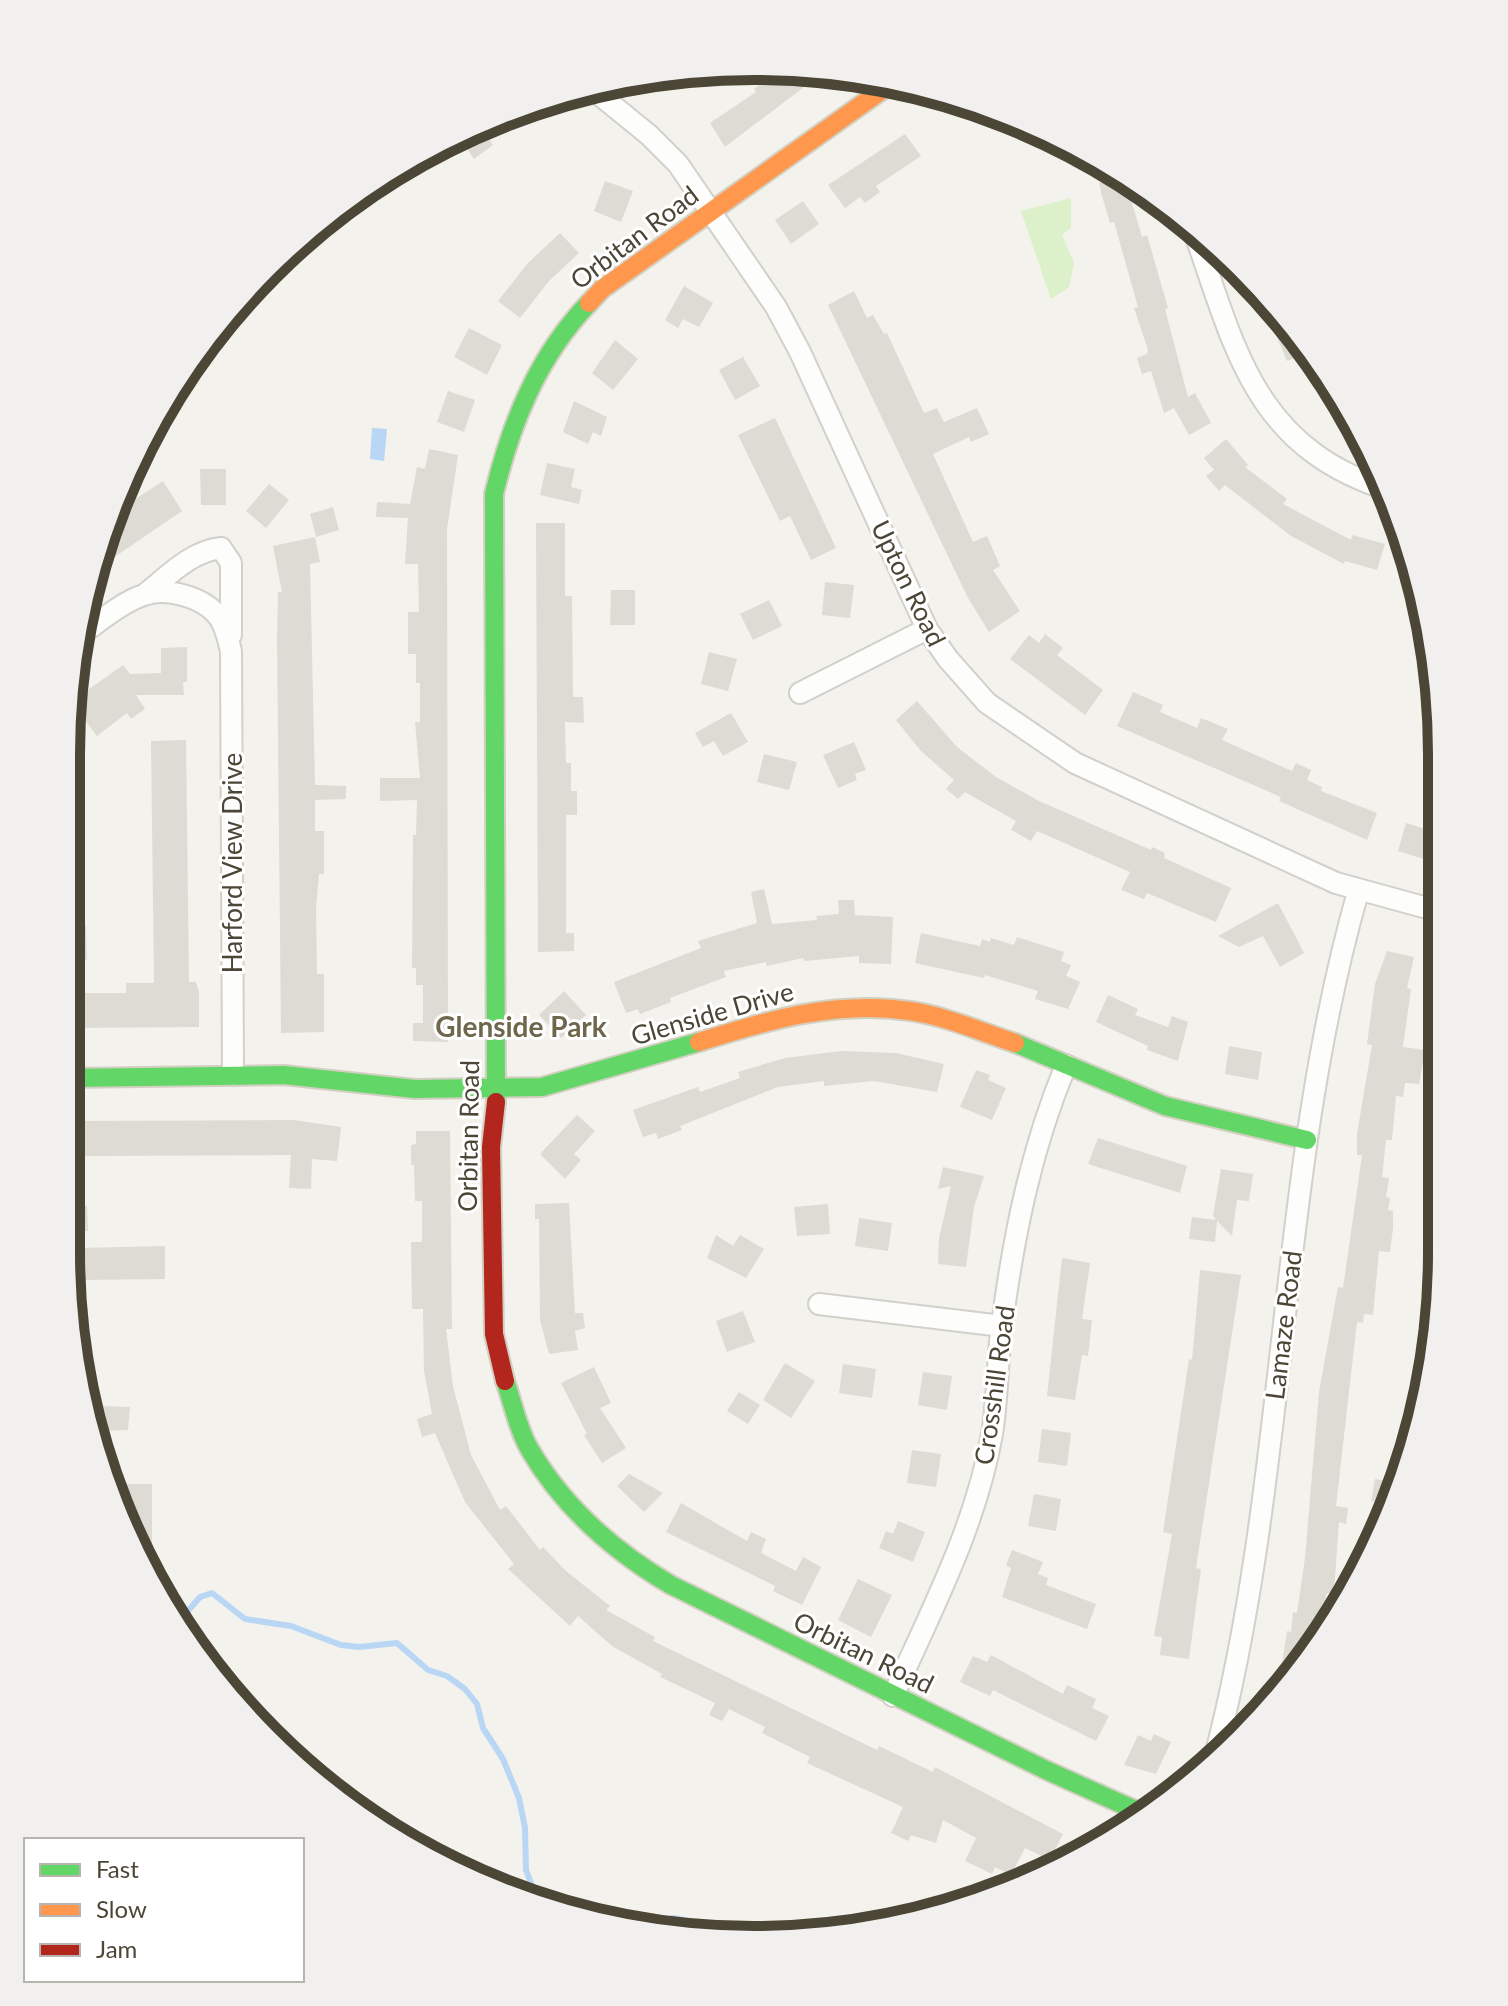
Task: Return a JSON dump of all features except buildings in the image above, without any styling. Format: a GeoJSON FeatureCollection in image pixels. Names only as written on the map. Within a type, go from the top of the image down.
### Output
{"type":"FeatureCollection","features":[{"type":"Feature","properties":{"kind":"street","name":"Orbitan Road"},"geometry":{"type":"LineString","coordinates":[[879,92],[621,274],[576,314],[544,362],[506,440],[494,494],[497,1089],[491,1147],[494,1334],[510,1403],[529,1449],[577,1513],[629,1560],[893,1696],[1133,1809]]}},
{"type":"Feature","properties":{"kind":"street","name":"Upton Road"},"geometry":{"type":"LineString","coordinates":[[603,98],[649,135],[678,164],[776,307],[800,352],[927,629],[971,687],[1040,742],[1075,763],[1358,892],[1428,909]]}},
{"type":"Feature","properties":{"kind":"street"},"geometry":{"type":"LineString","coordinates":[[1200,249],[1243,369],[1283,428],[1329,465],[1372,485]]}},
{"type":"Feature","properties":{"kind":"street","name":"Harford View Drive"},"geometry":{"type":"LineString","coordinates":[[92,627],[206,550],[221,548],[231,563],[233,1075]]}},
{"type":"Feature","properties":{"kind":"street","name":"Harford View Drive"},"geometry":{"type":"LineString","coordinates":[[144,595],[188,596],[211,609],[220,618],[231,651]]}},
{"type":"Feature","properties":{"kind":"street"},"geometry":{"type":"LineString","coordinates":[[800,693],[927,629]]}},
{"type":"Feature","properties":{"kind":"street","name":"Lamaze Road"},"geometry":{"type":"LineString","coordinates":[[1219,1740],[1234,1682],[1255,1561],[1307,1140],[1333,978],[1358,892]]}},
{"type":"Feature","properties":{"kind":"street","name":"Glenside Drive"},"geometry":{"type":"LineString","coordinates":[[80,1078],[233,1075],[317,1077],[415,1089],[542,1087],[624,1066],[759,1022],[842,1008],[910,1011],[1000,1037],[1165,1106],[1307,1140]]}},
{"type":"Feature","properties":{"kind":"street","name":"Crosshill Road"},"geometry":{"type":"LineString","coordinates":[[893,1696],[954,1559],[981,1480],[992,1432],[1002,1326],[1028,1174],[1066,1065]]}},
{"type":"Feature","properties":{"kind":"street"},"geometry":{"type":"LineString","coordinates":[[819,1304],[1002,1326]]}},
{"type":"Feature","properties":{"kind":"green space"},"geometry":{"type":"Polygon","coordinates":[[[1071,198],[1071,228],[1062,235],[1074,263],[1069,287],[1051,299],[1021,211],[1071,198]]]}},
{"type":"Feature","properties":{"kind":"water"},"geometry":{"type":"Polygon","coordinates":[[[372,428],[387,429],[384,461],[370,459],[372,428]]]}},
{"type":"Feature","properties":{"kind":"waterway"},"geometry":{"type":"LineString","coordinates":[[186,1613],[200,1597],[212,1593],[245,1619],[291,1626],[341,1645],[359,1647],[397,1643],[428,1670],[447,1676],[465,1689],[477,1704],[483,1728],[503,1759],[519,1798],[525,1828],[526,1870],[533,1889]]}},
{"type":"Feature","properties":{"kind":"waterway"},"geometry":{"type":"LineString","coordinates":[[666,1920],[673,1918],[708,1925]]}},
{"type":"Feature","properties":{"kind":"traffic: fast"},"geometry":{"type":"LineString","coordinates":[[496,1102],[494,494],[509,442],[529,392],[555,345],[589,303]]}},
{"type":"Feature","properties":{"kind":"traffic: fast"},"geometry":{"type":"LineString","coordinates":[[80,1078],[284,1075],[415,1089],[542,1087],[699,1042]]}},
{"type":"Feature","properties":{"kind":"traffic: fast"},"geometry":{"type":"LineString","coordinates":[[1015,1043],[1165,1106],[1307,1140]]}},
{"type":"Feature","properties":{"kind":"traffic: fast"},"geometry":{"type":"LineString","coordinates":[[505,1381],[526,1442],[558,1491],[592,1527],[650,1572],[1048,1771],[1133,1809]]}},
{"type":"Feature","properties":{"kind":"traffic: slow"},"geometry":{"type":"LineString","coordinates":[[589,303],[602,289],[879,92]]}},
{"type":"Feature","properties":{"kind":"traffic: slow"},"geometry":{"type":"LineString","coordinates":[[699,1042],[803,1014],[883,1008],[950,1020],[1015,1043]]}},
{"type":"Feature","properties":{"kind":"traffic: jam"},"geometry":{"type":"LineString","coordinates":[[496,1102],[491,1147],[494,1334],[505,1381]]}},
{"type":"Feature","properties":{"kind":"district","name":"Glenside Park"},"geometry":{"type":"Point","coordinates":[521,1026]}}]}
